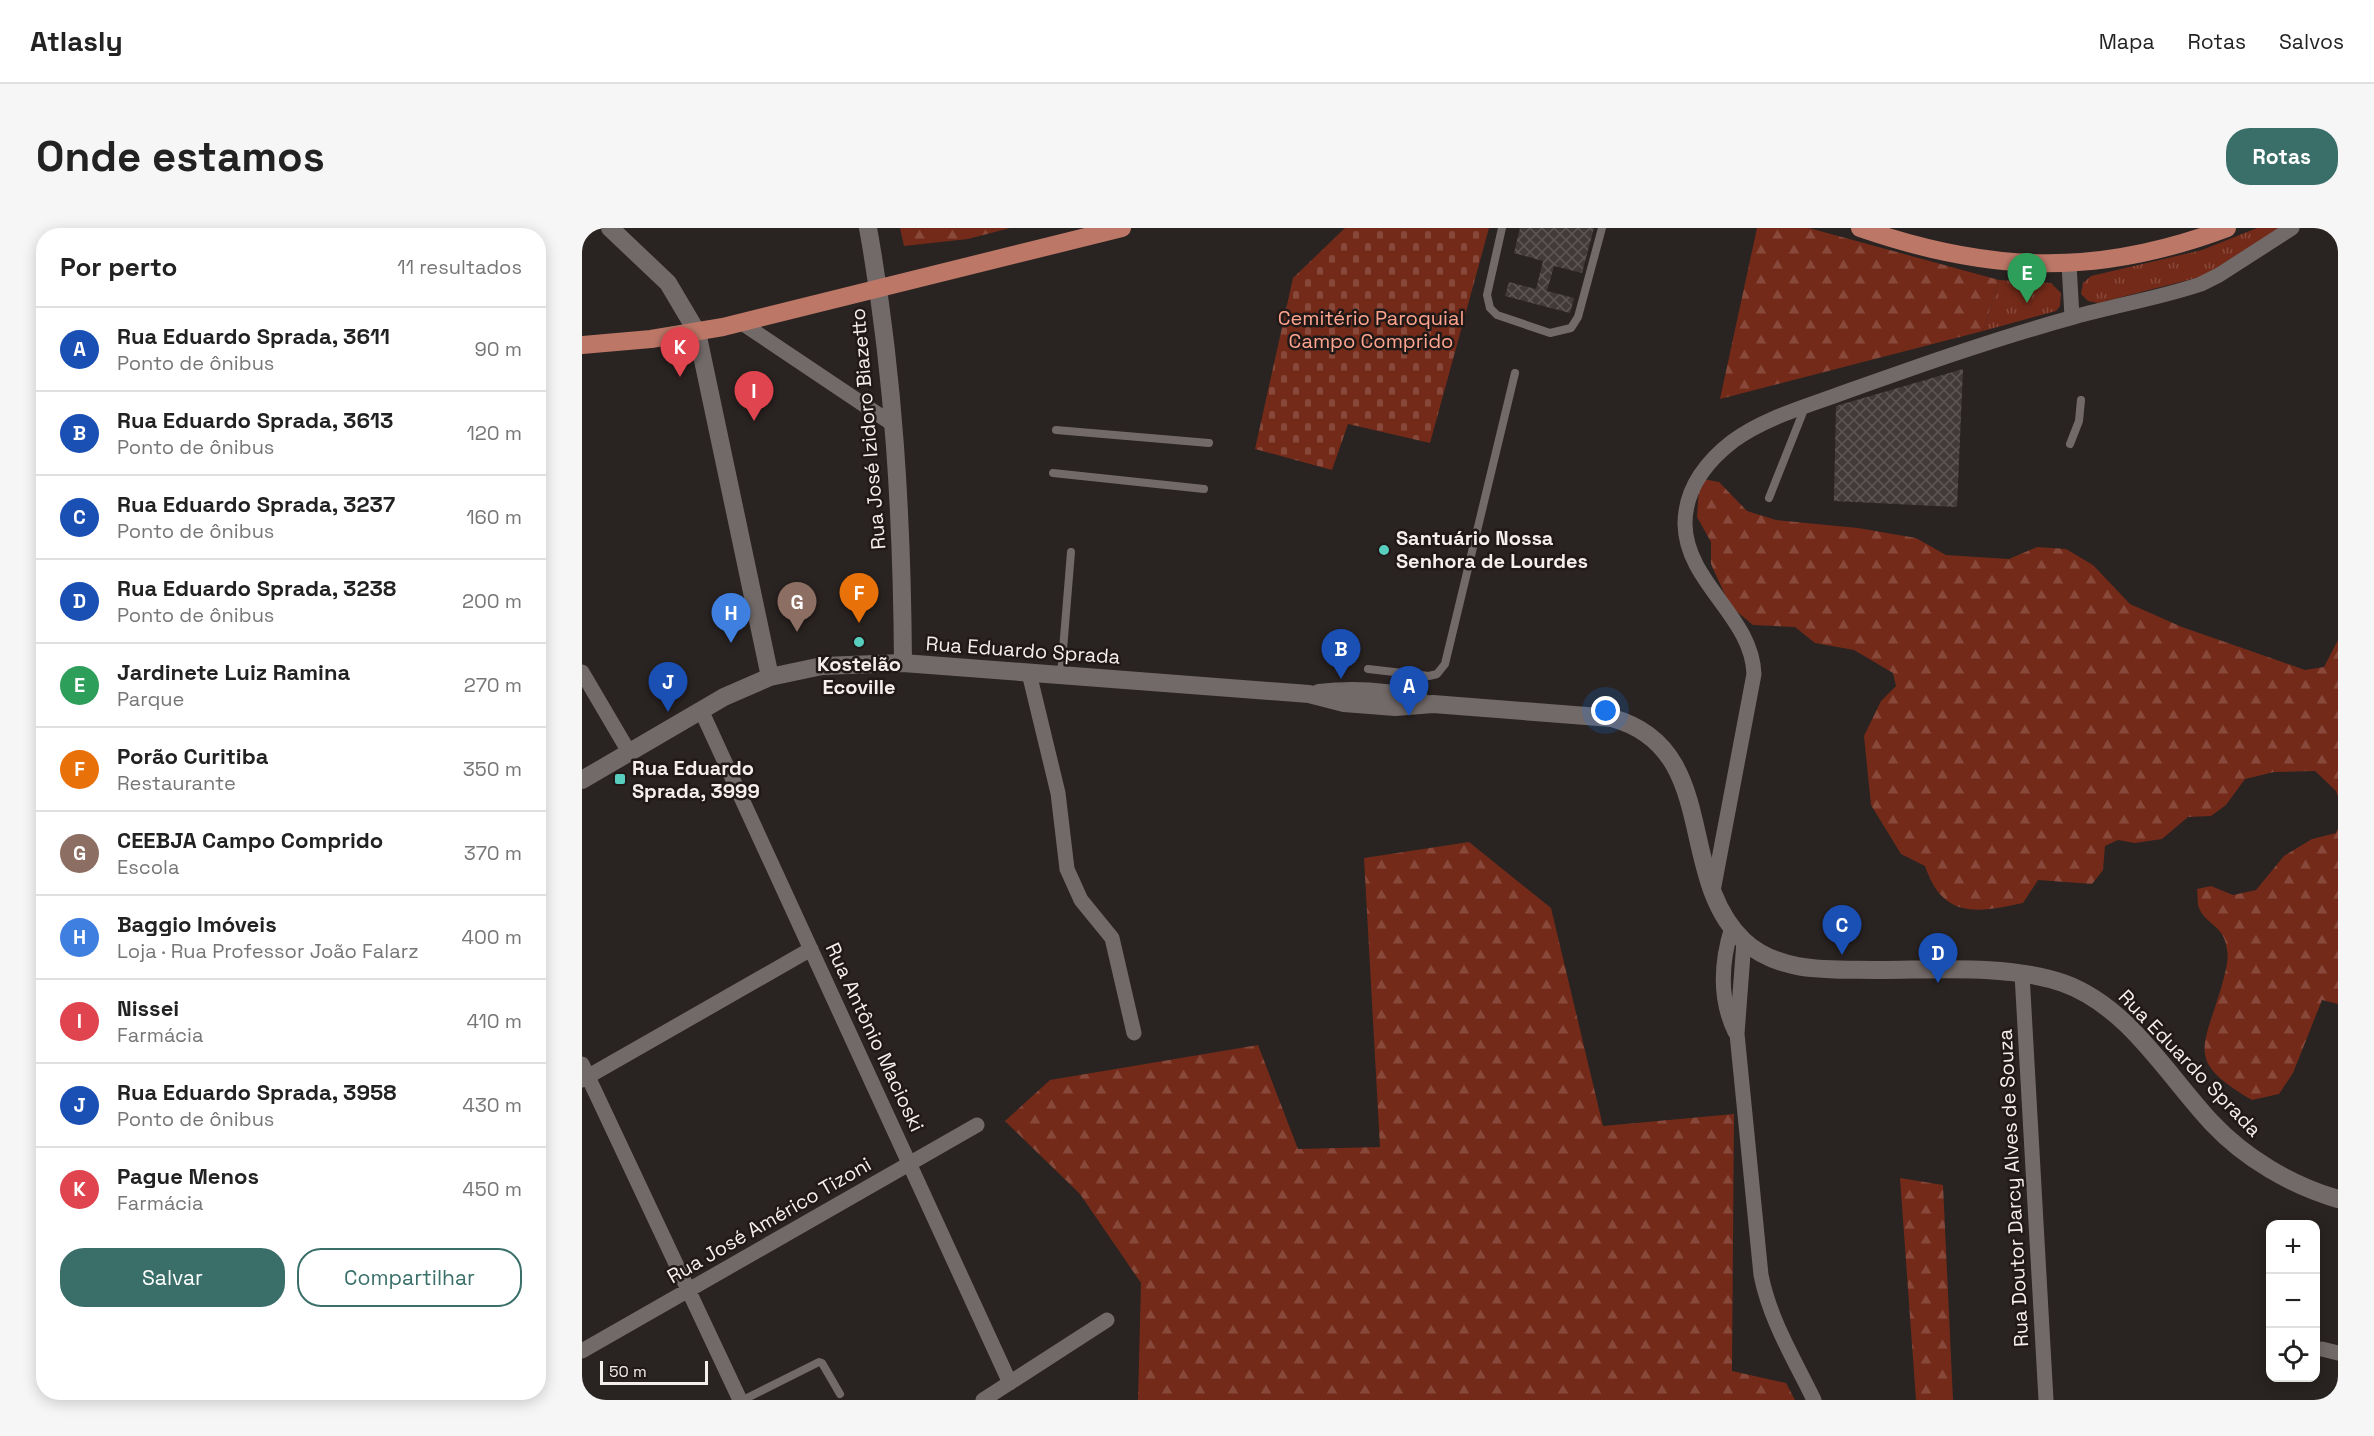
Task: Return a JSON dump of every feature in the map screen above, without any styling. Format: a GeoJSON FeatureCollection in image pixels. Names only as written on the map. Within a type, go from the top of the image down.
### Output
{"type":"FeatureCollection","features":[{"type":"Feature","properties":{"kind":"main road"},"geometry":{"type":"LineString","coordinates":[[610,228],[668,283],[697,332],[770,677]]}},
{"type":"Feature","properties":{"kind":"main road","name":"Rua José Izidoro Biazetto"},"geometry":{"type":"LineString","coordinates":[[868,228],[879,288],[894,425],[902,538],[903,663]]}},
{"type":"Feature","properties":{"kind":"main road"},"geometry":{"type":"LineString","coordinates":[[582,345],[697,332],[742,323],[1122,228]]}},
{"type":"Feature","properties":{"kind":"main road"},"geometry":{"type":"LineString","coordinates":[[1860,228],[1907,243],[1970,258],[2013,263],[2069,264],[2139,255],[2227,228]]}},
{"type":"Feature","properties":{"kind":"main road","name":"Rua Eduardo Sprada"},"geometry":{"type":"LineString","coordinates":[[582,780],[701,710],[770,677],[822,666],[903,663],[1309,694],[1344,703],[1433,704],[1590,715],[1629,723],[1646,732],[1661,745],[1680,775],[1713,891],[1732,927],[1744,941],[1773,960],[1806,968],[2022,974],[2065,983],[2103,1005],[2137,1036],[2214,1125],[2246,1153],[2287,1179],[2338,1199]]}},
{"type":"Feature","properties":{"kind":"street"},"geometry":{"type":"LineString","coordinates":[[1713,891],[1752,687],[1753,661],[1741,631],[1704,579],[1693,558],[1685,525],[1687,506],[1698,479],[1721,450],[1753,429],[1804,407],[1980,345],[2072,317],[2201,284],[2292,228]]}},
{"type":"Feature","properties":{"kind":"street"},"geometry":{"type":"LineString","coordinates":[[2069,264],[2072,317]]}},
{"type":"Feature","properties":{"kind":"street"},"geometry":{"type":"LineString","coordinates":[[742,323],[894,425]]}},
{"type":"Feature","properties":{"kind":"street"},"geometry":{"type":"LineString","coordinates":[[582,672],[629,752]]}},
{"type":"Feature","properties":{"kind":"street"},"geometry":{"type":"LineString","coordinates":[[1029,673],[1054,774],[1066,869],[1081,900],[1112,938],[1134,1033]]}},
{"type":"Feature","properties":{"kind":"street","name":"Rua Antônio Macioski"},"geometry":{"type":"LineString","coordinates":[[701,710],[1010,1383]]}},
{"type":"Feature","properties":{"kind":"street"},"geometry":{"type":"LineString","coordinates":[[1732,927],[1723,985],[1728,1018],[1737,1034]]}},
{"type":"Feature","properties":{"kind":"street"},"geometry":{"type":"LineString","coordinates":[[1744,941],[1737,1034],[1758,1251],[1766,1299],[1814,1400]]}},
{"type":"Feature","properties":{"kind":"street"},"geometry":{"type":"LineString","coordinates":[[741,1400],[584,1073],[811,949]]}},
{"type":"Feature","properties":{"kind":"street","name":"Rua Doutor Darcy Alves de Souza"},"geometry":{"type":"LineString","coordinates":[[2022,974],[2046,1400]]}},
{"type":"Feature","properties":{"kind":"street","name":"Rua José Américo Tizoni"},"geometry":{"type":"LineString","coordinates":[[582,1351],[977,1125]]}},
{"type":"Feature","properties":{"kind":"street"},"geometry":{"type":"LineString","coordinates":[[983,1400],[1107,1320]]}},
{"type":"Feature","properties":{"kind":"street"},"geometry":{"type":"LineString","coordinates":[[2322,1349],[2338,1353]]}},
{"type":"Feature","properties":{"kind":"lane"},"geometry":{"type":"LineString","coordinates":[[1502,228],[1487,295],[1490,308],[1497,315],[1550,333],[1570,328],[1578,317],[1602,228]]}},
{"type":"Feature","properties":{"kind":"lane"},"geometry":{"type":"LineString","coordinates":[[1368,669],[1429,676],[1437,674],[1445,664],[1515,373]]}},
{"type":"Feature","properties":{"kind":"lane"},"geometry":{"type":"LineString","coordinates":[[2070,444],[2079,421],[2081,400]]}},
{"type":"Feature","properties":{"kind":"lane"},"geometry":{"type":"LineString","coordinates":[[1769,498],[1804,407]]}},
{"type":"Feature","properties":{"kind":"lane"},"geometry":{"type":"LineString","coordinates":[[1056,430],[1209,443]]}},
{"type":"Feature","properties":{"kind":"lane"},"geometry":{"type":"LineString","coordinates":[[1053,473],[1204,489]]}},
{"type":"Feature","properties":{"kind":"lane"},"geometry":{"type":"LineString","coordinates":[[1061,675],[1071,552]]}},
{"type":"Feature","properties":{"kind":"lane"},"geometry":{"type":"LineString","coordinates":[[741,1400],[819,1362],[822,1363],[840,1394]]}},
{"type":"Feature","properties":{"kind":"green space"},"geometry":{"type":"Polygon","coordinates":[[[900,228],[1010,228],[968,239],[904,246],[900,228]]]}},
{"type":"Feature","properties":{"kind":"green space","name":"Cemitério Paroquial Campo Comprido"},"geometry":{"type":"Polygon","coordinates":[[[1345,228],[1489,228],[1430,443],[1348,424],[1332,470],[1255,449],[1293,278],[1345,228]]]}},
{"type":"Feature","properties":{"kind":"green space"},"geometry":{"type":"Polygon","coordinates":[[[1757,228],[1809,228],[1999,280],[1983,331],[1720,399],[1757,228]]]}},
{"type":"Feature","properties":{"kind":"green space"},"geometry":{"type":"Polygon","coordinates":[[[2257,228],[2279,228],[2204,276],[2098,303],[2088,301],[2081,294],[2083,283],[2091,276],[2202,250],[2257,228]]]}},
{"type":"Feature","properties":{"kind":"green space"},"geometry":{"type":"Polygon","coordinates":[[[1999,280],[2051,283],[2061,293],[2060,306],[2056,311],[1983,331],[1999,280]]]}},
{"type":"Feature","properties":{"kind":"green space"},"geometry":{"type":"Polygon","coordinates":[[[1703,479],[1719,482],[1747,511],[1776,520],[1858,528],[1916,538],[1946,555],[2009,559],[2037,547],[2066,549],[2093,565],[2130,604],[2182,627],[2305,670],[2324,667],[2338,640],[2338,797],[2336,791],[2315,771],[2274,772],[2245,779],[2226,805],[2211,816],[2188,817],[2162,839],[2135,843],[2118,840],[2105,846],[2103,870],[2092,884],[2038,880],[2023,903],[1976,910],[1952,904],[1941,896],[1932,883],[1925,866],[1901,854],[1871,805],[1864,736],[1881,701],[1896,686],[1893,673],[1854,650],[1815,643],[1795,627],[1753,625],[1730,606],[1711,564],[1711,542],[1697,517],[1699,486],[1703,479]]]}},
{"type":"Feature","properties":{"kind":"green space"},"geometry":{"type":"Polygon","coordinates":[[[2338,828],[2338,1004],[2322,1000],[2293,1073],[2279,1094],[2252,1100],[2216,1075],[2208,1064],[2205,1040],[2224,976],[2227,954],[2225,941],[2219,930],[2202,914],[2199,908],[2197,889],[2211,886],[2233,895],[2256,890],[2284,856],[2312,839],[2336,833],[2338,828]]]}},
{"type":"Feature","properties":{"kind":"green space"},"geometry":{"type":"Polygon","coordinates":[[[1469,842],[1551,908],[1603,1126],[1734,1114],[1732,1371],[1786,1383],[1795,1400],[1138,1400],[1141,1283],[1080,1194],[1005,1121],[1050,1080],[1258,1045],[1298,1149],[1380,1147],[1364,858],[1469,842]]]}},
{"type":"Feature","properties":{"kind":"green space"},"geometry":{"type":"Polygon","coordinates":[[[1900,1178],[1943,1185],[1953,1400],[1916,1400],[1900,1178]]]}},
{"type":"Feature","properties":{"kind":"building"},"geometry":{"type":"Polygon","coordinates":[[[1520,228],[1594,228],[1582,273],[1554,266],[1547,291],[1574,298],[1570,313],[1505,296],[1509,282],[1536,289],[1543,261],[1514,253],[1520,228]]]}},
{"type":"Feature","properties":{"kind":"building"},"geometry":{"type":"Polygon","coordinates":[[[1963,369],[1957,507],[1834,501],[1836,406],[1963,369]]]}},
{"type":"Feature","properties":{"kind":"place","name":"Jardinete Luiz Ramina"},"geometry":{"type":"Point","coordinates":[2027,303]}},
{"type":"Feature","properties":{"kind":"place","name":"Pague Menos"},"geometry":{"type":"Point","coordinates":[680,377]}},
{"type":"Feature","properties":{"kind":"place","name":"Nissei"},"geometry":{"type":"Point","coordinates":[754,421]}},
{"type":"Feature","properties":{"kind":"place","name":"Santuário Nossa Senhora de Lourdes"},"geometry":{"type":"Point","coordinates":[1384,550]}},
{"type":"Feature","properties":{"kind":"place","name":"Porão Curitiba"},"geometry":{"type":"Point","coordinates":[859,623]}},
{"type":"Feature","properties":{"kind":"place","name":"CEEBJA Campo Comprido"},"geometry":{"type":"Point","coordinates":[797,632]}},
{"type":"Feature","properties":{"kind":"place","name":"Kostelão Ecoville"},"geometry":{"type":"Point","coordinates":[859,642]}},
{"type":"Feature","properties":{"kind":"place","name":"Baggio Imóveis"},"geometry":{"type":"Point","coordinates":[731,643]}},
{"type":"Feature","properties":{"kind":"place","name":"Rua Eduardo Sprada, 3613"},"geometry":{"type":"Point","coordinates":[1341,679]}},
{"type":"Feature","properties":{"kind":"place","name":"Rua Eduardo Sprada, 3958"},"geometry":{"type":"Point","coordinates":[668,712]}},
{"type":"Feature","properties":{"kind":"place","name":"Rua Eduardo Sprada, 3611"},"geometry":{"type":"Point","coordinates":[1409,716]}},
{"type":"Feature","properties":{"kind":"place","name":"Rua Eduardo Sprada, 3999"},"geometry":{"type":"Point","coordinates":[620,779]}},
{"type":"Feature","properties":{"kind":"place","name":"Rua Eduardo Sprada, 3237"},"geometry":{"type":"Point","coordinates":[1842,955]}},
{"type":"Feature","properties":{"kind":"place","name":"Rua Eduardo Sprada, 3238"},"geometry":{"type":"Point","coordinates":[1938,983]}}]}
